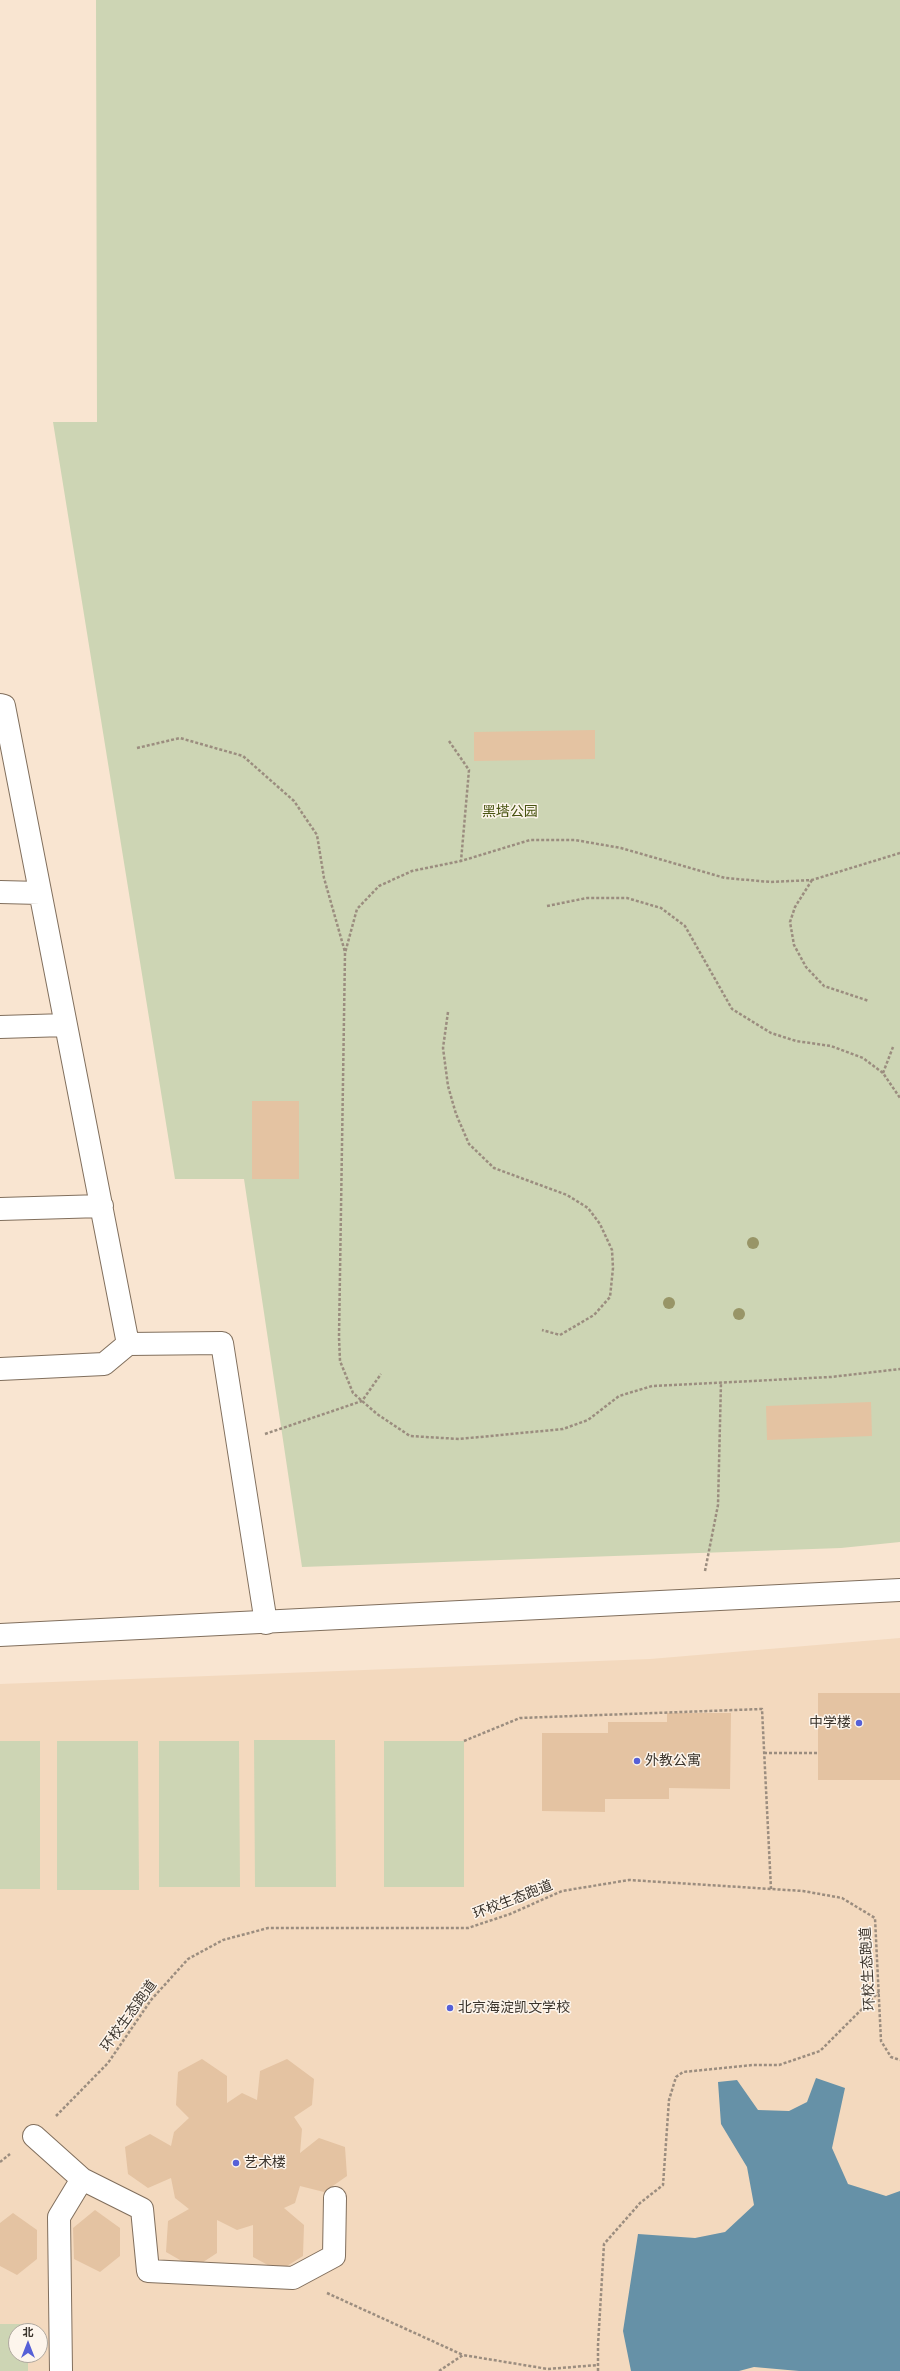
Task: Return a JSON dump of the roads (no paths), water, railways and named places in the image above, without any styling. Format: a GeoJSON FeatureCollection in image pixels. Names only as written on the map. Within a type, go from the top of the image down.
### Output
{"type":"FeatureCollection","features":[{"type":"Feature","properties":{"kind":"street"},"geometry":{"type":"LineString","coordinates":[[0,705],[4,706],[128,1344]]}},
{"type":"Feature","properties":{"kind":"street"},"geometry":{"type":"LineString","coordinates":[[0,892],[40,893]]}},
{"type":"Feature","properties":{"kind":"street"},"geometry":{"type":"LineString","coordinates":[[0,1028],[66,1025]]}},
{"type":"Feature","properties":{"kind":"street"},"geometry":{"type":"LineString","coordinates":[[0,1209],[102,1206]]}},
{"type":"Feature","properties":{"kind":"street"},"geometry":{"type":"LineString","coordinates":[[0,1369],[104,1364],[128,1344],[222,1342],[266,1623]]}},
{"type":"Feature","properties":{"kind":"street"},"geometry":{"type":"LineString","coordinates":[[0,1635],[266,1623],[900,1590]]}},
{"type":"Feature","properties":{"kind":"street"},"geometry":{"type":"LineString","coordinates":[[34,2136],[82,2179],[142,2209],[148,2271],[294,2278],[334,2256],[335,2198]]}},
{"type":"Feature","properties":{"kind":"street"},"geometry":{"type":"LineString","coordinates":[[61,2371],[59,2217],[82,2179]]}},
{"type":"Feature","properties":{"kind":"water"},"geometry":{"type":"Polygon","coordinates":[[[816,2078],[845,2088],[832,2148],[848,2184],[886,2196],[900,2191],[900,2371],[799,2371],[754,2367],[739,2371],[631,2371],[623,2331],[638,2234],[695,2238],[725,2232],[754,2205],[747,2167],[721,2124],[718,2082],[737,2080],[758,2110],[789,2111],[807,2102],[816,2078]]]}},
{"type":"Feature","properties":{"kind":"place","name":"中学楼"},"geometry":{"type":"Point","coordinates":[859,1723]}},
{"type":"Feature","properties":{"kind":"place","name":"外教公寓"},"geometry":{"type":"Point","coordinates":[637,1761]}},
{"type":"Feature","properties":{"kind":"place","name":"北京海淀凯文学校"},"geometry":{"type":"Point","coordinates":[450,2008]}},
{"type":"Feature","properties":{"kind":"place","name":"艺术楼"},"geometry":{"type":"Point","coordinates":[236,2163]}},
{"type":"Feature","properties":{"kind":"park label","name":"黑塔公园"},"geometry":{"type":"Point","coordinates":[510,812]}}]}
